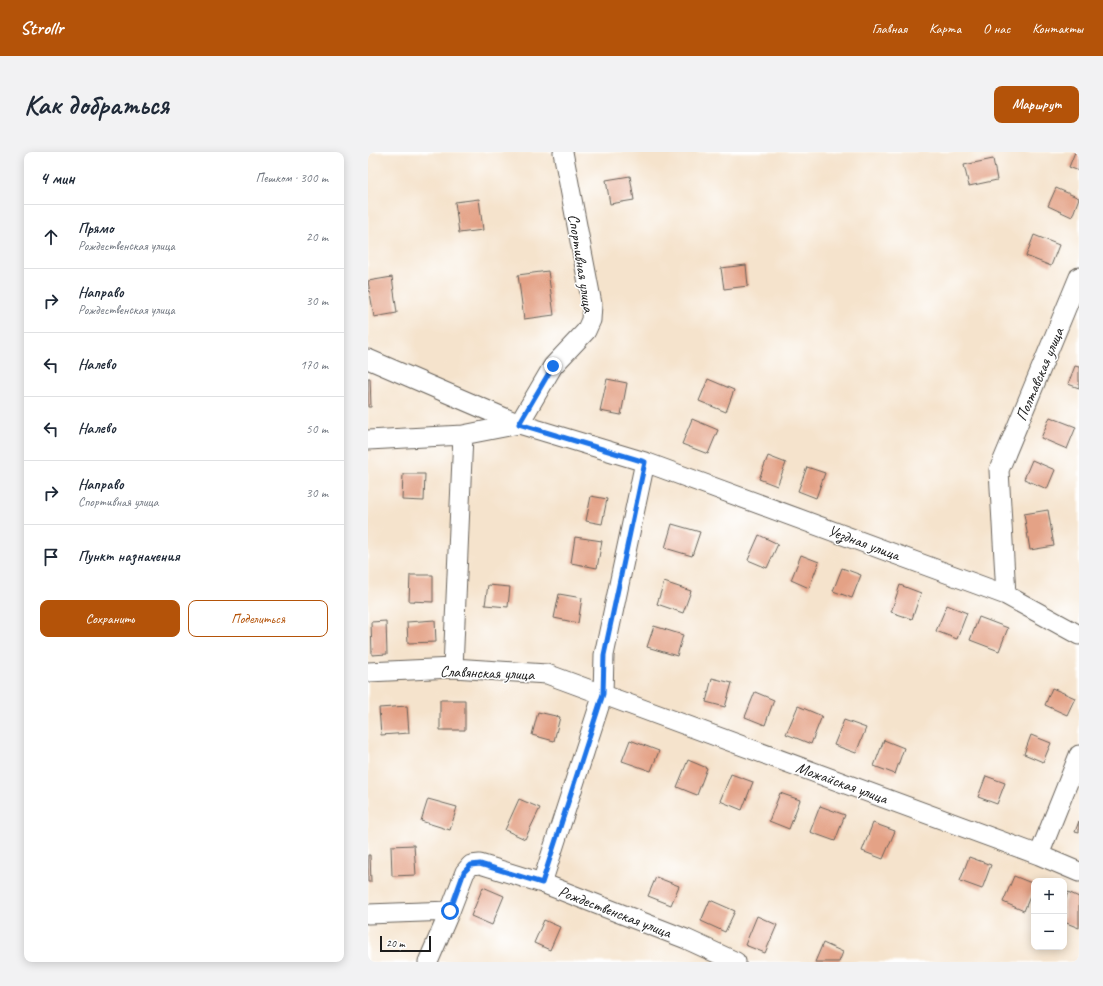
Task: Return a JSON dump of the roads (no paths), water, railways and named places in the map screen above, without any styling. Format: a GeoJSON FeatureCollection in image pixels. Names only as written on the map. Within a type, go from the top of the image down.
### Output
{"type":"FeatureCollection","features":[{"type":"Feature","properties":{"kind":"street","name":"Спортивная улица"},"geometry":{"type":"LineString","coordinates":[[519,424],[553,366],[586,331],[591,320],[592,304],[563,152]]}},
{"type":"Feature","properties":{"kind":"street","name":"Полтавская улица"},"geometry":{"type":"LineString","coordinates":[[1006,594],[999,470],[1079,277]]}},
{"type":"Feature","properties":{"kind":"street","name":"Уездная улица"},"geometry":{"type":"LineString","coordinates":[[368,359],[519,424],[645,462],[1006,594],[1079,635]]}},
{"type":"Feature","properties":{"kind":"street"},"geometry":{"type":"LineString","coordinates":[[368,440],[463,434],[519,424]]}},
{"type":"Feature","properties":{"kind":"street"},"geometry":{"type":"LineString","coordinates":[[453,668],[463,434]]}},
{"type":"Feature","properties":{"kind":"street"},"geometry":{"type":"LineString","coordinates":[[542,883],[603,694],[604,655],[645,462]]}},
{"type":"Feature","properties":{"kind":"street","name":"Славянская улица"},"geometry":{"type":"LineString","coordinates":[[368,672],[453,668],[547,674],[603,694]]}},
{"type":"Feature","properties":{"kind":"street","name":"Можайская улица"},"geometry":{"type":"LineString","coordinates":[[603,694],[1039,855],[1079,872]]}},
{"type":"Feature","properties":{"kind":"street"},"geometry":{"type":"LineString","coordinates":[[1039,855],[1079,755]]}},
{"type":"Feature","properties":{"kind":"street","name":"Рождественская улица"},"geometry":{"type":"LineString","coordinates":[[428,962],[450,911],[464,872],[471,865],[480,864],[542,883],[686,939],[736,962]]}},
{"type":"Feature","properties":{"kind":"street"},"geometry":{"type":"LineString","coordinates":[[368,914],[450,911]]}}]}
